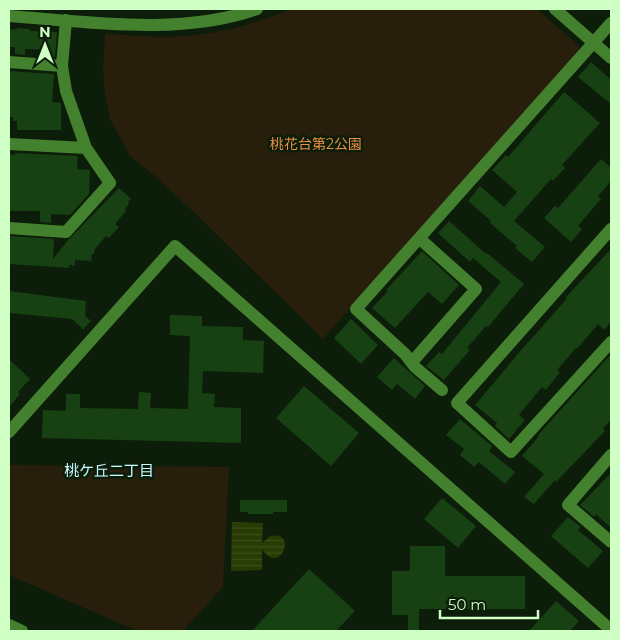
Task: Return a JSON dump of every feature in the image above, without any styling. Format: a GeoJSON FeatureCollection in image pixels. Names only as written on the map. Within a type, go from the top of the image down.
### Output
{"type":"FeatureCollection","features":[{"type":"Feature","properties":{"kind":"street"},"geometry":{"type":"LineString","coordinates":[[9,16],[169,25],[230,17],[257,9]]}},
{"type":"Feature","properties":{"kind":"street"},"geometry":{"type":"LineString","coordinates":[[555,9],[611,58]]}},
{"type":"Feature","properties":{"kind":"street"},"geometry":{"type":"LineString","coordinates":[[9,228],[66,232],[110,183],[86,148],[66,91],[62,66],[66,20]]}},
{"type":"Feature","properties":{"kind":"street"},"geometry":{"type":"LineString","coordinates":[[442,390],[356,309],[611,23]]}},
{"type":"Feature","properties":{"kind":"street"},"geometry":{"type":"LineString","coordinates":[[9,62],[62,66]]}},
{"type":"Feature","properties":{"kind":"street"},"geometry":{"type":"LineString","coordinates":[[9,144],[86,148]]}},
{"type":"Feature","properties":{"kind":"street"},"geometry":{"type":"LineString","coordinates":[[610,345],[511,452],[457,403],[611,229]]}},
{"type":"Feature","properties":{"kind":"street"},"geometry":{"type":"LineString","coordinates":[[412,362],[476,289],[420,239]]}},
{"type":"Feature","properties":{"kind":"street"},"geometry":{"type":"LineString","coordinates":[[9,432],[175,246],[611,630]]}},
{"type":"Feature","properties":{"kind":"street"},"geometry":{"type":"LineString","coordinates":[[611,455],[568,505],[611,542]]}},
{"type":"Feature","properties":{"kind":"street"},"geometry":{"type":"LineString","coordinates":[[9,625],[22,631]]}},
{"type":"Feature","properties":{"kind":"green space","name":"桃花台第2公園"},"geometry":{"type":"Polygon","coordinates":[[[292,9],[537,9],[580,47],[577,53],[323,339],[204,222],[156,177],[130,156],[110,119],[105,95],[103,69],[105,34],[172,37],[207,34],[268,18],[292,9]]]}},
{"type":"Feature","properties":{"kind":"green space"},"geometry":{"type":"Polygon","coordinates":[[[10,465],[229,467],[223,587],[183,631],[137,631],[9,575],[10,465]]]}},
{"type":"Feature","properties":{"kind":"shaded area"},"geometry":{"type":"Polygon","coordinates":[[[232,522],[263,523],[262,543],[270,536],[279,536],[284,539],[284,551],[275,558],[269,556],[262,549],[262,570],[231,571],[232,522]]]}},
{"type":"Feature","properties":{"kind":"building"},"geometry":{"type":"Polygon","coordinates":[[[17,28],[30,29],[30,31],[57,32],[55,57],[49,57],[50,50],[25,49],[25,55],[15,54],[15,47],[9,47],[9,29],[17,30],[17,28]]]}},
{"type":"Feature","properties":{"kind":"building"},"geometry":{"type":"Polygon","coordinates":[[[591,62],[611,80],[611,104],[578,77],[591,62]]]}},
{"type":"Feature","properties":{"kind":"building"},"geometry":{"type":"Polygon","coordinates":[[[9,71],[54,74],[52,102],[61,103],[61,130],[17,130],[17,121],[13,121],[13,117],[9,117],[9,71]]]}},
{"type":"Feature","properties":{"kind":"building"},"geometry":{"type":"Polygon","coordinates":[[[564,92],[600,123],[562,165],[565,168],[553,181],[551,179],[514,221],[545,247],[532,262],[515,248],[517,246],[468,201],[480,186],[504,207],[517,192],[492,170],[506,155],[508,157],[564,92]]]}},
{"type":"Feature","properties":{"kind":"building"},"geometry":{"type":"Polygon","coordinates":[[[15,153],[78,156],[77,169],[90,170],[89,194],[70,215],[51,214],[51,223],[40,222],[40,211],[9,211],[9,154],[15,155],[15,153]]]}},
{"type":"Feature","properties":{"kind":"building"},"geometry":{"type":"Polygon","coordinates":[[[601,159],[611,168],[611,181],[598,196],[601,199],[578,226],[582,229],[571,242],[544,218],[555,206],[558,208],[601,159]]]}},
{"type":"Feature","properties":{"kind":"building"},"geometry":{"type":"Polygon","coordinates":[[[119,188],[131,199],[125,209],[126,211],[115,224],[119,227],[109,238],[106,236],[95,249],[91,261],[75,260],[75,266],[69,265],[69,268],[9,264],[9,236],[54,239],[53,259],[68,240],[119,188]]]}},
{"type":"Feature","properties":{"kind":"building"},"geometry":{"type":"Polygon","coordinates":[[[449,221],[524,284],[488,327],[486,326],[467,348],[470,350],[444,380],[426,366],[439,352],[442,354],[501,282],[473,258],[470,262],[438,233],[449,221]]]}},
{"type":"Feature","properties":{"kind":"building"},"geometry":{"type":"Polygon","coordinates":[[[611,249],[611,322],[604,330],[598,324],[557,370],[560,372],[546,390],[542,387],[519,415],[525,420],[509,439],[495,426],[497,423],[475,405],[566,297],[611,249]]]}},
{"type":"Feature","properties":{"kind":"building"},"geometry":{"type":"Polygon","coordinates":[[[422,251],[459,285],[442,304],[428,292],[395,328],[372,308],[422,251]]]}},
{"type":"Feature","properties":{"kind":"building"},"geometry":{"type":"Polygon","coordinates":[[[9,291],[86,301],[85,316],[91,321],[84,330],[72,319],[9,313],[9,291]]]}},
{"type":"Feature","properties":{"kind":"building"},"geometry":{"type":"Polygon","coordinates":[[[170,315],[202,316],[202,326],[243,327],[243,340],[264,341],[263,373],[203,371],[202,393],[215,394],[214,407],[241,408],[241,443],[42,438],[43,410],[66,411],[66,394],[80,394],[80,408],[138,409],[139,392],[151,393],[150,408],[188,409],[190,336],[170,335],[170,315]]]}},
{"type":"Feature","properties":{"kind":"building"},"geometry":{"type":"Polygon","coordinates":[[[351,319],[378,345],[361,364],[334,338],[351,319]]]}},
{"type":"Feature","properties":{"kind":"building"},"geometry":{"type":"Polygon","coordinates":[[[611,354],[611,420],[603,428],[605,431],[556,482],[555,480],[534,504],[524,497],[544,474],[522,456],[538,435],[611,354]]]}},
{"type":"Feature","properties":{"kind":"building"},"geometry":{"type":"Polygon","coordinates":[[[394,358],[425,386],[415,399],[397,384],[392,390],[377,377],[394,358]]]}},
{"type":"Feature","properties":{"kind":"building"},"geometry":{"type":"Polygon","coordinates":[[[9,359],[30,379],[18,392],[20,394],[9,407],[9,359]]]}},
{"type":"Feature","properties":{"kind":"building"},"geometry":{"type":"Polygon","coordinates":[[[304,386],[359,433],[331,466],[276,418],[304,386]]]}},
{"type":"Feature","properties":{"kind":"building"},"geometry":{"type":"Polygon","coordinates":[[[460,419],[492,446],[489,451],[515,472],[505,484],[479,462],[474,467],[460,455],[464,449],[446,435],[460,419]]]}},
{"type":"Feature","properties":{"kind":"building"},"geometry":{"type":"Polygon","coordinates":[[[611,473],[611,528],[596,514],[594,517],[580,505],[611,473]]]}},
{"type":"Feature","properties":{"kind":"building"},"geometry":{"type":"Polygon","coordinates":[[[442,498],[476,526],[458,548],[424,519],[442,498]]]}},
{"type":"Feature","properties":{"kind":"building"},"geometry":{"type":"Polygon","coordinates":[[[240,500],[287,500],[287,512],[248,514],[248,512],[240,512],[240,500]]]}},
{"type":"Feature","properties":{"kind":"building"},"geometry":{"type":"Polygon","coordinates":[[[568,517],[581,527],[578,530],[603,551],[588,568],[551,536],[568,517]]]}},
{"type":"Feature","properties":{"kind":"building"},"geometry":{"type":"Polygon","coordinates":[[[410,546],[445,546],[445,576],[525,576],[525,609],[419,609],[419,631],[408,631],[408,615],[392,615],[392,571],[410,571],[410,546]]]}},
{"type":"Feature","properties":{"kind":"building"},"geometry":{"type":"Polygon","coordinates":[[[309,569],[355,611],[336,631],[252,631],[309,569]]]}},
{"type":"Feature","properties":{"kind":"building"},"geometry":{"type":"Polygon","coordinates":[[[556,601],[579,621],[570,631],[529,631],[556,601]]]}},
{"type":"Feature","properties":{"kind":"district","name":"桃ケ丘二丁目"},"geometry":{"type":"Point","coordinates":[109,471]}}]}
